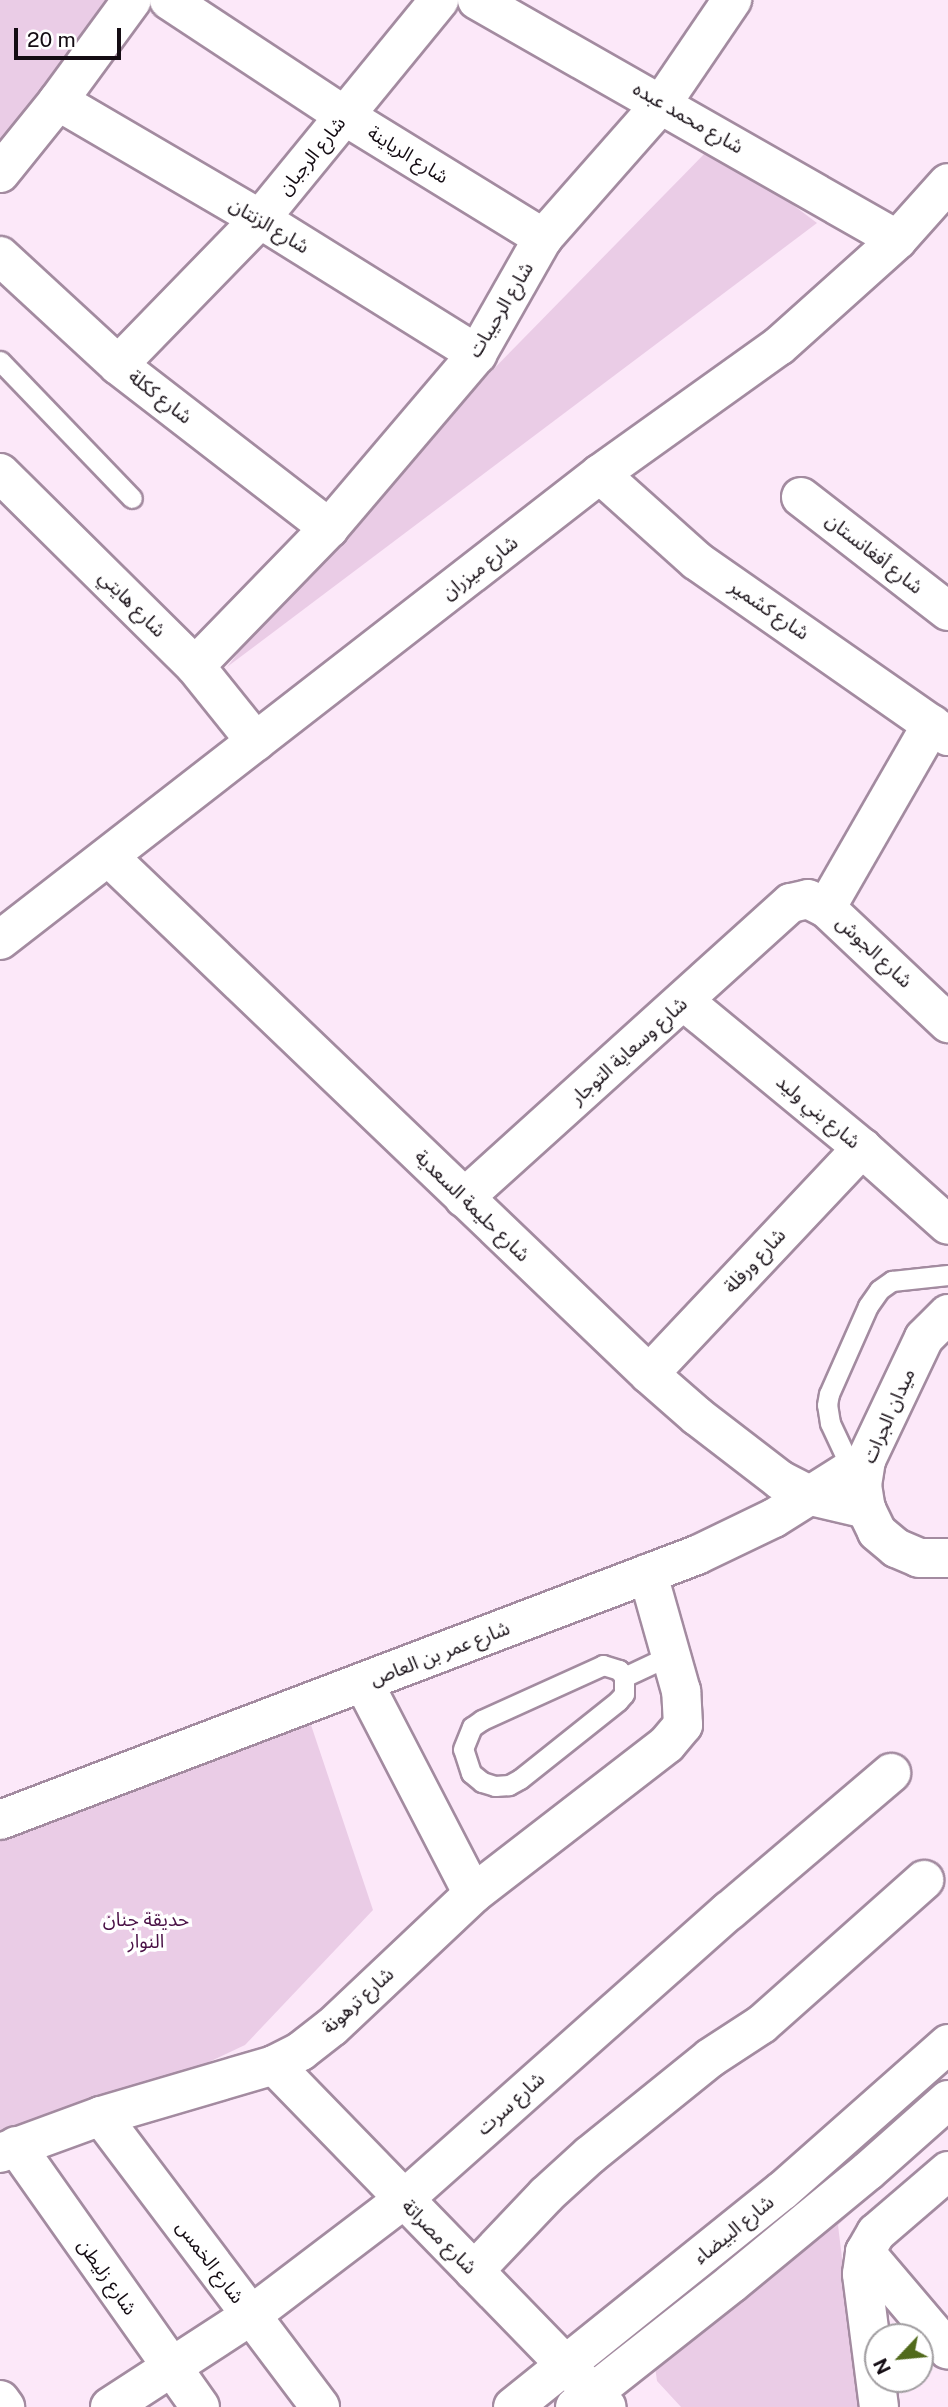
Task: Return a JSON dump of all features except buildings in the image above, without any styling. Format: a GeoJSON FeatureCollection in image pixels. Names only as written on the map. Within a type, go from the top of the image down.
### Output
{"type":"FeatureCollection","features":[{"type":"Feature","properties":{"kind":"street"},"geometry":{"type":"LineString","coordinates":[[0,173],[58,101],[132,0]]}},
{"type":"Feature","properties":{"kind":"street","name":"شارع الرياينة"},"geometry":{"type":"LineString","coordinates":[[169,0],[345,116],[543,239]]}},
{"type":"Feature","properties":{"kind":"street","name":"شارع الرجبان"},"geometry":{"type":"LineString","coordinates":[[118,365],[260,219],[439,0]]}},
{"type":"Feature","properties":{"kind":"street","name":"شارع محمد عبده"},"geometry":{"type":"LineString","coordinates":[[477,0],[662,103],[897,240]]}},
{"type":"Feature","properties":{"kind":"street","name":"شارع الرحيبات"},"geometry":{"type":"LineString","coordinates":[[195,666],[328,528],[477,354],[543,239],[662,103],[732,0]]}},
{"type":"Feature","properties":{"kind":"street","name":"شارع الزنتان"},"geometry":{"type":"LineString","coordinates":[[58,101],[260,219],[477,354]]}},
{"type":"Feature","properties":{"kind":"street","name":"شارع ميزران"},"geometry":{"type":"LineString","coordinates":[[0,940],[600,474],[779,346],[897,240],[948,183]]}},
{"type":"Feature","properties":{"kind":"street","name":"شارع ككلة"},"geometry":{"type":"LineString","coordinates":[[0,256],[118,365],[328,528]]}},
{"type":"Feature","properties":{"kind":"street","name":"شارع هايتي"},"geometry":{"type":"LineString","coordinates":[[0,472],[195,666],[256,742]]}},
{"type":"Feature","properties":{"kind":"street","name":"شارع كشمير"},"geometry":{"type":"LineString","coordinates":[[600,474],[697,561],[940,730]]}},
{"type":"Feature","properties":{"kind":"street","name":"شارع أفغانستان"},"geometry":{"type":"LineString","coordinates":[[801,497],[948,611]]}},
{"type":"Feature","properties":{"kind":"street","name":"شارع وسعاية التوجار"},"geometry":{"type":"LineString","coordinates":[[464,1198],[685,1002],[809,905],[940,730]]}},
{"type":"Feature","properties":{"kind":"street","name":"شارع حليمة السعدية"},"geometry":{"type":"LineString","coordinates":[[108,857],[649,1374],[761,1467],[811,1496],[866,1509]]}},
{"type":"Feature","properties":{"kind":"street","name":"شارع الجوش"},"geometry":{"type":"LineString","coordinates":[[809,905],[948,1023]]}},
{"type":"Feature","properties":{"kind":"street","name":"شارع بني وليد"},"geometry":{"type":"LineString","coordinates":[[685,1002],[862,1148],[948,1225]]}},
{"type":"Feature","properties":{"kind":"street","name":"شارع ورفلة"},"geometry":{"type":"LineString","coordinates":[[649,1374],[862,1148]]}},
{"type":"Feature","properties":{"kind":"street","name":"ميدان الجرات"},"geometry":{"type":"LineString","coordinates":[[945,1309],[924,1338],[859,1465],[866,1509],[877,1532],[896,1548],[919,1558],[947,1559]]}},
{"type":"Feature","properties":{"kind":"street","name":"شارع عمر بن العاص"},"geometry":{"type":"LineString","coordinates":[[0,1819],[364,1684],[648,1574],[736,1537],[811,1496],[859,1465]]}},
{"type":"Feature","properties":{"kind":"street"},"geometry":{"type":"LineString","coordinates":[[648,1574],[671,1655]]}},
{"type":"Feature","properties":{"kind":"street","name":"شارع ترهونة"},"geometry":{"type":"LineString","coordinates":[[8,2149],[101,2116],[274,2064],[301,2051],[332,2027],[473,1895],[667,1744],[683,1725],[681,1691],[671,1655]]}},
{"type":"Feature","properties":{"kind":"street"},"geometry":{"type":"LineString","coordinates":[[364,1684],[473,1895]]}},
{"type":"Feature","properties":{"kind":"street","name":"شارع سرت"},"geometry":{"type":"LineString","coordinates":[[110,2407],[250,2316],[403,2200],[718,1920],[891,1773]]}},
{"type":"Feature","properties":{"kind":"street"},"geometry":{"type":"LineString","coordinates":[[474,2271],[546,2195],[590,2155],[710,2058],[762,2024],[924,1880]]}},
{"type":"Feature","properties":{"kind":"street","name":"شارع البيضاء"},"geometry":{"type":"LineString","coordinates":[[513,2407],[782,2191],[948,2043]]}},
{"type":"Feature","properties":{"kind":"street","name":"شارع مصراتة"},"geometry":{"type":"LineString","coordinates":[[274,2064],[403,2200],[566,2363],[592,2402]]}},
{"type":"Feature","properties":{"kind":"street","name":"شارع البيضاء"},"geometry":{"type":"LineString","coordinates":[[592,2402],[948,2099]]}},
{"type":"Feature","properties":{"kind":"street","name":"شارع الخمس"},"geometry":{"type":"LineString","coordinates":[[101,2116],[320,2407]]}},
{"type":"Feature","properties":{"kind":"street","name":"شارع زليطن"},"geometry":{"type":"LineString","coordinates":[[8,2149],[200,2407]]}},
{"type":"Feature","properties":{"kind":"street"},"geometry":{"type":"LineString","coordinates":[[879,2407],[862,2274],[865,2252],[876,2233],[948,2171]]}},
{"type":"Feature","properties":{"kind":"street"},"geometry":{"type":"LineString","coordinates":[[865,2252],[948,2350]]}},
{"type":"Feature","properties":{"kind":"street"},"geometry":{"type":"LineString","coordinates":[[0,2400],[5,2407]]}},
{"type":"Feature","properties":{"kind":"lane"},"geometry":{"type":"LineString","coordinates":[[0,361],[132,498]]}},
{"type":"Feature","properties":{"kind":"lane"},"geometry":{"type":"LineString","coordinates":[[859,1465],[830,1423],[827,1405],[829,1394],[868,1306],[879,1290],[892,1281],[948,1275]]}},
{"type":"Feature","properties":{"kind":"lane"},"geometry":{"type":"LineString","coordinates":[[624,1677],[671,1655]]}},
{"type":"Feature","properties":{"kind":"lane"},"geometry":{"type":"LineString","coordinates":[[603,1665],[619,1670],[624,1677],[624,1694],[618,1701],[520,1779],[495,1786],[482,1782],[471,1773],[463,1749],[472,1727],[482,1720],[603,1665]]}},
{"type":"Feature","properties":{"kind":"green space"},"geometry":{"type":"Polygon","coordinates":[[[0,0],[110,0],[0,151],[0,0]]]}},
{"type":"Feature","properties":{"kind":"green space"},"geometry":{"type":"Polygon","coordinates":[[[713,145],[817,223],[227,667],[332,534],[713,145]]]}},
{"type":"Feature","properties":{"kind":"green space","name":"حديقة جنان النوار"},"geometry":{"type":"Polygon","coordinates":[[[309,1719],[373,1910],[245,2045],[141,2094],[0,2142],[0,1829],[309,1719]]]}},
{"type":"Feature","properties":{"kind":"green space"},"geometry":{"type":"Polygon","coordinates":[[[948,2123],[838,2225],[860,2407],[681,2407],[657,2381],[652,2346],[948,2123]]]}}]}
